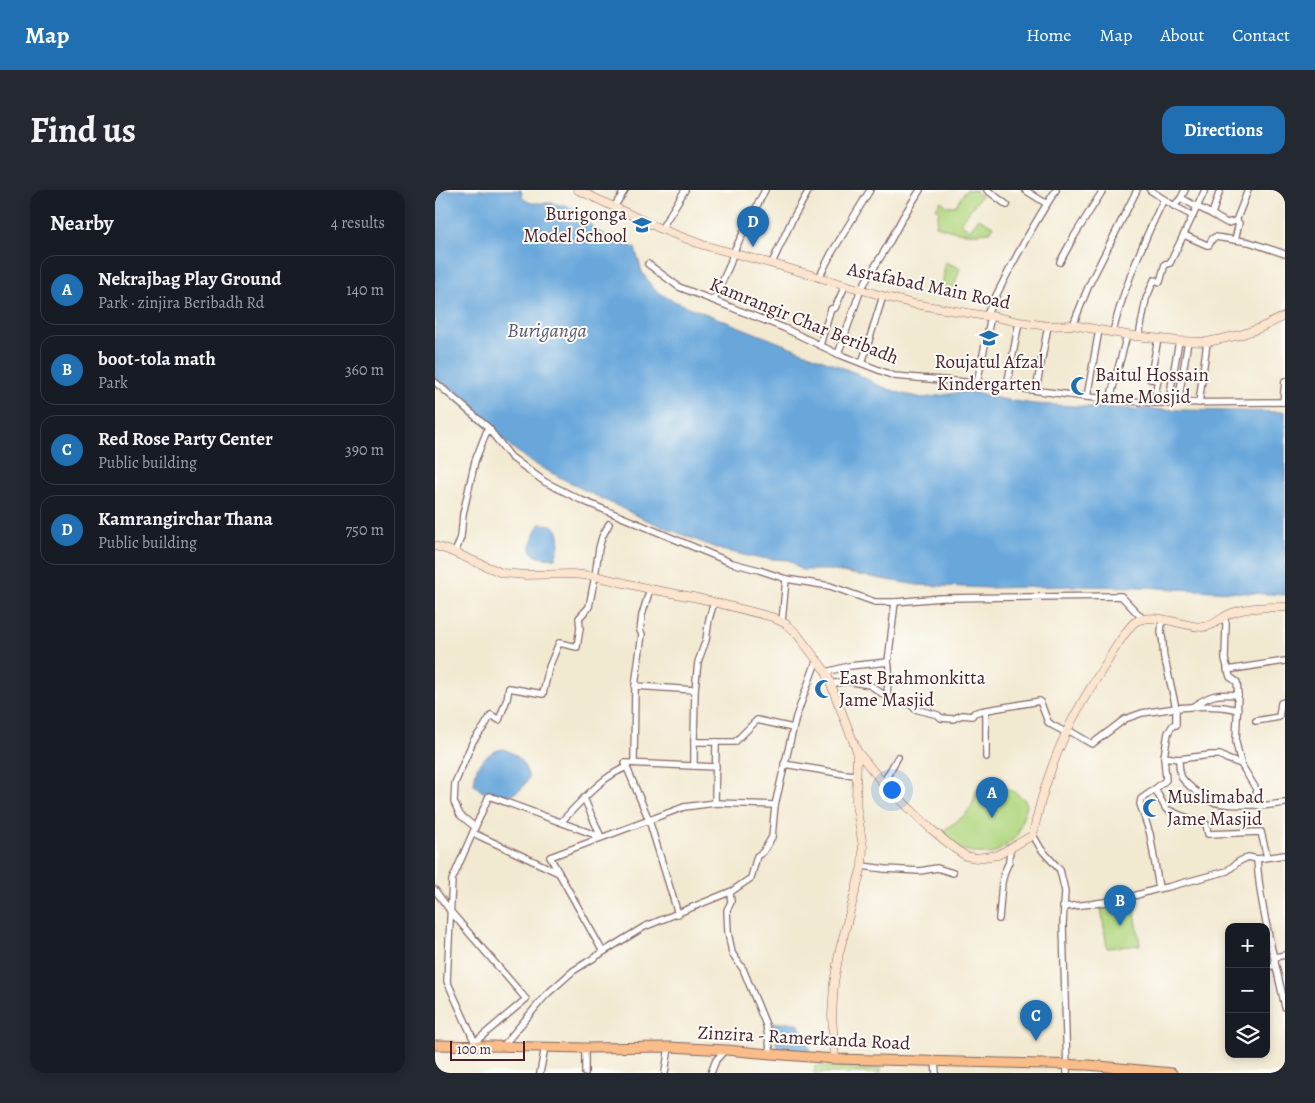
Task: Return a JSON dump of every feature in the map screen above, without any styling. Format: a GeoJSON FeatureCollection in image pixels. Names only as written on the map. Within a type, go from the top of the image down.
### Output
{"type":"FeatureCollection","features":[{"type":"Feature","properties":{"kind":"main road","name":"Zinzira - Ramerkanda Road"},"geometry":{"type":"LineString","coordinates":[[435,1045],[476,1044],[585,1048],[669,1047],[835,1059],[935,1061],[1067,1069],[1089,1065],[1172,1073]]}},
{"type":"Feature","properties":{"kind":"street","name":"Asrafabad Main Road"},"geometry":{"type":"LineString","coordinates":[[578,190],[661,229],[703,245],[913,304],[1048,326],[1073,325],[1158,339],[1207,342],[1260,328],[1285,316]]}},
{"type":"Feature","properties":{"kind":"street"},"geometry":{"type":"LineString","coordinates":[[614,207],[625,190]]}},
{"type":"Feature","properties":{"kind":"street"},"geometry":{"type":"LineString","coordinates":[[661,229],[685,190]]}},
{"type":"Feature","properties":{"kind":"street"},"geometry":{"type":"LineString","coordinates":[[715,300],[733,253],[765,190]]}},
{"type":"Feature","properties":{"kind":"street"},"geometry":{"type":"LineString","coordinates":[[772,263],[792,220],[809,190]]}},
{"type":"Feature","properties":{"kind":"street"},"geometry":{"type":"LineString","coordinates":[[819,278],[831,254],[870,190]]}},
{"type":"Feature","properties":{"kind":"street"},"geometry":{"type":"LineString","coordinates":[[838,354],[861,289],[920,190]]}},
{"type":"Feature","properties":{"kind":"street"},"geometry":{"type":"LineString","coordinates":[[987,190],[1007,205]]}},
{"type":"Feature","properties":{"kind":"street"},"geometry":{"type":"LineString","coordinates":[[1025,190],[1047,204]]}},
{"type":"Feature","properties":{"kind":"street"},"geometry":{"type":"LineString","coordinates":[[977,383],[988,316],[1010,267],[1056,190]]}},
{"type":"Feature","properties":{"kind":"street"},"geometry":{"type":"LineString","coordinates":[[1060,262],[1103,190]]}},
{"type":"Feature","properties":{"kind":"street"},"geometry":{"type":"LineString","coordinates":[[1073,325],[1089,285],[1137,190]]}},
{"type":"Feature","properties":{"kind":"street"},"geometry":{"type":"LineString","coordinates":[[1150,190],[1162,195],[1174,206],[1193,216]]}},
{"type":"Feature","properties":{"kind":"street"},"geometry":{"type":"LineString","coordinates":[[1174,206],[1185,190]]}},
{"type":"Feature","properties":{"kind":"street"},"geometry":{"type":"LineString","coordinates":[[1139,336],[1146,299],[1154,280],[1160,282],[1165,264],[1170,264],[1205,190]]}},
{"type":"Feature","properties":{"kind":"street"},"geometry":{"type":"LineString","coordinates":[[1212,214],[1220,190]]}},
{"type":"Feature","properties":{"kind":"street"},"geometry":{"type":"LineString","coordinates":[[1236,221],[1248,190]]}},
{"type":"Feature","properties":{"kind":"street"},"geometry":{"type":"LineString","coordinates":[[1113,332],[1119,309],[1162,195]]}},
{"type":"Feature","properties":{"kind":"street"},"geometry":{"type":"LineString","coordinates":[[1181,198],[1212,214],[1219,220],[1227,223],[1236,221]]}},
{"type":"Feature","properties":{"kind":"street"},"geometry":{"type":"LineString","coordinates":[[1235,240],[1239,222],[1236,221]]}},
{"type":"Feature","properties":{"kind":"street"},"geometry":{"type":"LineString","coordinates":[[1184,235],[1207,245],[1215,237],[1249,242],[1285,254]]}},
{"type":"Feature","properties":{"kind":"street","name":"Kamrangir Char Beribadh"},"geometry":{"type":"LineString","coordinates":[[648,264],[679,287],[784,328],[838,354],[894,376],[1007,386],[1087,397],[1153,403],[1284,402]]}},
{"type":"Feature","properties":{"kind":"street"},"geometry":{"type":"LineString","coordinates":[[820,345],[831,309],[835,308],[845,286]]}},
{"type":"Feature","properties":{"kind":"street"},"geometry":{"type":"LineString","coordinates":[[862,363],[883,296]]}},
{"type":"Feature","properties":{"kind":"street"},"geometry":{"type":"LineString","coordinates":[[1007,386],[1019,322]]}},
{"type":"Feature","properties":{"kind":"street"},"geometry":{"type":"LineString","coordinates":[[1036,390],[1048,326]]}},
{"type":"Feature","properties":{"kind":"street"},"geometry":{"type":"LineString","coordinates":[[1087,397],[1099,330]]}},
{"type":"Feature","properties":{"kind":"street"},"geometry":{"type":"LineString","coordinates":[[1110,399],[1127,335]]}},
{"type":"Feature","properties":{"kind":"street"},"geometry":{"type":"LineString","coordinates":[[1153,403],[1158,380],[1150,378],[1158,339]]}},
{"type":"Feature","properties":{"kind":"street"},"geometry":{"type":"LineString","coordinates":[[1169,404],[1179,341]]}},
{"type":"Feature","properties":{"kind":"street"},"geometry":{"type":"LineString","coordinates":[[1178,403],[1188,341]]}},
{"type":"Feature","properties":{"kind":"street"},"geometry":{"type":"LineString","coordinates":[[1199,403],[1207,342]]}},
{"type":"Feature","properties":{"kind":"street"},"geometry":{"type":"LineString","coordinates":[[435,382],[497,435]]}},
{"type":"Feature","properties":{"kind":"street"},"geometry":{"type":"LineString","coordinates":[[1284,402],[1285,382]]}},
{"type":"Feature","properties":{"kind":"street"},"geometry":{"type":"LineString","coordinates":[[455,553],[461,537],[463,514],[475,461],[488,428],[511,457],[545,482],[581,500],[732,563],[786,579],[831,586],[875,602],[941,598],[1121,596],[1143,619]]}},
{"type":"Feature","properties":{"kind":"street"},"geometry":{"type":"LineString","coordinates":[[559,873],[474,830],[460,815],[453,802],[455,783],[473,741],[484,728],[491,715],[499,720],[509,688],[543,694],[549,667],[559,643],[577,646],[580,628],[579,618],[589,607],[601,542],[609,524]]}},
{"type":"Feature","properties":{"kind":"street"},"geometry":{"type":"LineString","coordinates":[[435,546],[495,571],[508,574],[595,576],[699,598],[772,617],[783,622],[797,634],[826,672],[857,751],[883,783],[955,849],[966,856],[976,858],[998,855],[1029,837],[1067,731],[1080,705],[1119,643],[1135,622],[1143,619],[1162,620],[1204,627],[1210,626],[1229,614],[1241,610],[1285,607]]}},
{"type":"Feature","properties":{"kind":"street"},"geometry":{"type":"LineString","coordinates":[[783,622],[786,579]]}},
{"type":"Feature","properties":{"kind":"street"},"geometry":{"type":"LineString","coordinates":[[634,763],[635,686],[642,634],[640,632],[642,615],[650,589]]}},
{"type":"Feature","properties":{"kind":"street"},"geometry":{"type":"LineString","coordinates":[[695,766],[695,690],[698,662],[706,640],[714,602]]}},
{"type":"Feature","properties":{"kind":"street"},"geometry":{"type":"LineString","coordinates":[[888,698],[890,665],[888,662],[895,602]]}},
{"type":"Feature","properties":{"kind":"street"},"geometry":{"type":"LineString","coordinates":[[1224,618],[1226,623],[1225,659],[1227,670],[1231,679],[1237,682],[1238,710],[1235,742],[1241,764],[1256,789],[1257,805]]}},
{"type":"Feature","properties":{"kind":"street"},"geometry":{"type":"LineString","coordinates":[[1159,888],[1150,834],[1140,804],[1141,799],[1166,780],[1164,758],[1168,733],[1173,725],[1176,725],[1176,708],[1163,658],[1162,620]]}},
{"type":"Feature","properties":{"kind":"street"},"geometry":{"type":"LineString","coordinates":[[503,1046],[546,995],[573,971],[644,927],[730,892],[751,878],[757,856],[763,852],[771,838],[783,764],[795,717],[817,659]]}},
{"type":"Feature","properties":{"kind":"street"},"geometry":{"type":"LineString","coordinates":[[1227,670],[1285,661]]}},
{"type":"Feature","properties":{"kind":"street"},"geometry":{"type":"LineString","coordinates":[[826,672],[849,666],[888,662]]}},
{"type":"Feature","properties":{"kind":"street"},"geometry":{"type":"LineString","coordinates":[[831,684],[846,682],[870,685],[888,698],[910,704],[915,709],[938,715],[943,719],[953,719],[962,715],[972,716],[974,713],[986,710],[1040,701],[1048,722],[1091,744],[1125,719],[1142,713],[1193,707],[1228,706],[1238,710]]}},
{"type":"Feature","properties":{"kind":"street"},"geometry":{"type":"LineString","coordinates":[[635,686],[695,690]]}},
{"type":"Feature","properties":{"kind":"street"},"geometry":{"type":"LineString","coordinates":[[1193,707],[1204,699],[1218,694],[1238,695]]}},
{"type":"Feature","properties":{"kind":"street"},"geometry":{"type":"LineString","coordinates":[[1256,721],[1279,717],[1281,703],[1285,702]]}},
{"type":"Feature","properties":{"kind":"street"},"geometry":{"type":"LineString","coordinates":[[986,710],[987,757]]}},
{"type":"Feature","properties":{"kind":"street"},"geometry":{"type":"LineString","coordinates":[[694,742],[735,742],[757,720],[793,728]]}},
{"type":"Feature","properties":{"kind":"street"},"geometry":{"type":"LineString","coordinates":[[715,803],[716,742]]}},
{"type":"Feature","properties":{"kind":"street"},"geometry":{"type":"LineString","coordinates":[[835,1059],[832,1016],[834,983],[839,953],[862,866],[863,847],[856,804],[857,751]]}},
{"type":"Feature","properties":{"kind":"street"},"geometry":{"type":"LineString","coordinates":[[1164,758],[1179,759],[1220,755],[1241,764]]}},
{"type":"Feature","properties":{"kind":"street"},"geometry":{"type":"LineString","coordinates":[[883,783],[897,757]]}},
{"type":"Feature","properties":{"kind":"street"},"geometry":{"type":"LineString","coordinates":[[1179,759],[1179,769],[1183,779],[1210,801],[1261,806],[1285,804]]}},
{"type":"Feature","properties":{"kind":"street"},"geometry":{"type":"LineString","coordinates":[[678,914],[649,820],[625,762],[716,767]]}},
{"type":"Feature","properties":{"kind":"street"},"geometry":{"type":"LineString","coordinates":[[783,764],[856,775]]}},
{"type":"Feature","properties":{"kind":"street"},"geometry":{"type":"LineString","coordinates":[[561,822],[584,798],[611,775],[627,767]]}},
{"type":"Feature","properties":{"kind":"street"},"geometry":{"type":"LineString","coordinates":[[1155,789],[1166,809],[1206,824],[1208,834],[1261,832],[1267,857]]}},
{"type":"Feature","properties":{"kind":"street"},"geometry":{"type":"LineString","coordinates":[[435,890],[451,912],[527,999],[476,1044],[447,981],[451,912],[452,880],[489,796],[601,837]]}},
{"type":"Feature","properties":{"kind":"street"},"geometry":{"type":"LineString","coordinates":[[584,798],[601,837]]}},
{"type":"Feature","properties":{"kind":"street"},"geometry":{"type":"LineString","coordinates":[[603,952],[550,857],[684,807],[715,803],[775,805]]}},
{"type":"Feature","properties":{"kind":"street"},"geometry":{"type":"LineString","coordinates":[[1029,837],[1060,870],[1065,891],[1063,933],[1067,1069]]}},
{"type":"Feature","properties":{"kind":"street"},"geometry":{"type":"LineString","coordinates":[[999,919],[1002,882],[1009,862],[1010,848]]}},
{"type":"Feature","properties":{"kind":"street"},"geometry":{"type":"LineString","coordinates":[[1063,907],[1103,903],[1159,888],[1168,888],[1227,871],[1248,857],[1257,859],[1285,855]]}},
{"type":"Feature","properties":{"kind":"street"},"geometry":{"type":"LineString","coordinates":[[1257,859],[1259,886],[1275,964],[1282,981],[1285,1007]]}},
{"type":"Feature","properties":{"kind":"street"},"geometry":{"type":"LineString","coordinates":[[862,866],[920,871],[937,868],[953,872]]}},
{"type":"Feature","properties":{"kind":"street"},"geometry":{"type":"LineString","coordinates":[[730,892],[731,902],[727,910],[728,932],[732,953],[743,969],[766,1025],[771,1054]]}},
{"type":"Feature","properties":{"kind":"street"},"geometry":{"type":"LineString","coordinates":[[1275,964],[1275,957],[1285,955]]}},
{"type":"Feature","properties":{"kind":"street"},"geometry":{"type":"LineString","coordinates":[[1270,966],[1275,964]]}},
{"type":"Feature","properties":{"kind":"street"},"geometry":{"type":"LineString","coordinates":[[540,1073],[545,1047]]}},
{"type":"Feature","properties":{"kind":"street"},"geometry":{"type":"LineString","coordinates":[[665,1073],[669,1047]]}},
{"type":"Feature","properties":{"kind":"street"},"geometry":{"type":"LineString","coordinates":[[585,1048],[585,1073]]}},
{"type":"Feature","properties":{"kind":"street"},"geometry":{"type":"LineString","coordinates":[[711,1073],[716,1060],[726,1050]]}},
{"type":"Feature","properties":{"kind":"street"},"geometry":{"type":"LineString","coordinates":[[935,1061],[936,1073]]}},
{"type":"Feature","properties":{"kind":"green space"},"geometry":{"type":"Polygon","coordinates":[[[966,190],[977,190],[976,192],[981,196],[960,223],[970,230],[979,218],[993,226],[990,232],[963,233],[936,226],[939,210],[936,208],[941,201],[947,206],[955,206],[966,190]]]}},
{"type":"Feature","properties":{"kind":"green space"},"geometry":{"type":"Polygon","coordinates":[[[945,262],[960,268],[953,290],[942,289],[945,262]]]}},
{"type":"Feature","properties":{"kind":"green space"},"geometry":{"type":"Polygon","coordinates":[[[985,785],[1000,786],[1016,793],[1025,800],[1027,805],[1017,836],[1003,848],[992,854],[963,850],[954,844],[943,831],[968,811],[973,803],[976,792],[985,785]]]}},
{"type":"Feature","properties":{"kind":"green space"},"geometry":{"type":"Polygon","coordinates":[[[1133,899],[1140,945],[1107,948],[1101,907],[1133,899]]]}},
{"type":"Feature","properties":{"kind":"green space"},"geometry":{"type":"Polygon","coordinates":[[[815,1066],[881,1069],[881,1073],[814,1073],[815,1066]]]}},
{"type":"Feature","properties":{"kind":"water","name":"Buriganga"},"geometry":{"type":"Polygon","coordinates":[[[435,190],[521,190],[523,199],[531,203],[551,203],[573,208],[597,231],[635,248],[642,272],[654,289],[669,299],[856,373],[877,385],[903,394],[923,398],[963,392],[979,393],[1001,399],[1034,404],[1135,409],[1285,412],[1285,595],[1142,587],[989,588],[917,585],[829,570],[801,570],[789,560],[757,558],[721,550],[644,519],[529,461],[488,428],[435,380],[435,190]]]}},
{"type":"Feature","properties":{"kind":"water"},"geometry":{"type":"Polygon","coordinates":[[[539,524],[551,525],[558,531],[559,545],[555,558],[539,557],[534,555],[532,551],[533,537],[539,524]]]}},
{"type":"Feature","properties":{"kind":"water"},"geometry":{"type":"Polygon","coordinates":[[[503,749],[520,760],[529,778],[521,789],[508,798],[498,798],[481,791],[474,784],[476,770],[481,761],[491,753],[503,749]]]}},
{"type":"Feature","properties":{"kind":"water"},"geometry":{"type":"Polygon","coordinates":[[[773,1023],[798,1023],[810,1049],[801,1055],[777,1048],[773,1023]]]}},
{"type":"Feature","properties":{"kind":"place","name":"Burigonga Model School"},"geometry":{"type":"Point","coordinates":[642,225]}},
{"type":"Feature","properties":{"kind":"place","name":"Kamrangirchar Thana"},"geometry":{"type":"Point","coordinates":[753,247]}},
{"type":"Feature","properties":{"kind":"place","name":"Roujatul Afzal Kindergarten"},"geometry":{"type":"Point","coordinates":[989,338]}},
{"type":"Feature","properties":{"kind":"place","name":"Baitul Hossain Jame Mosjid"},"geometry":{"type":"Point","coordinates":[1080,386]}},
{"type":"Feature","properties":{"kind":"place","name":"East Brahmonkitta Jame Masjid"},"geometry":{"type":"Point","coordinates":[824,689]}},
{"type":"Feature","properties":{"kind":"place","name":"Muslimabad Jame Masjid"},"geometry":{"type":"Point","coordinates":[1152,808]}},
{"type":"Feature","properties":{"kind":"place","name":"Nekrajbag Play Ground"},"geometry":{"type":"Point","coordinates":[992,818]}},
{"type":"Feature","properties":{"kind":"place","name":"boot-tola math"},"geometry":{"type":"Point","coordinates":[1120,926]}},
{"type":"Feature","properties":{"kind":"place","name":"Red Rose Party Center"},"geometry":{"type":"Point","coordinates":[1036,1041]}}]}
